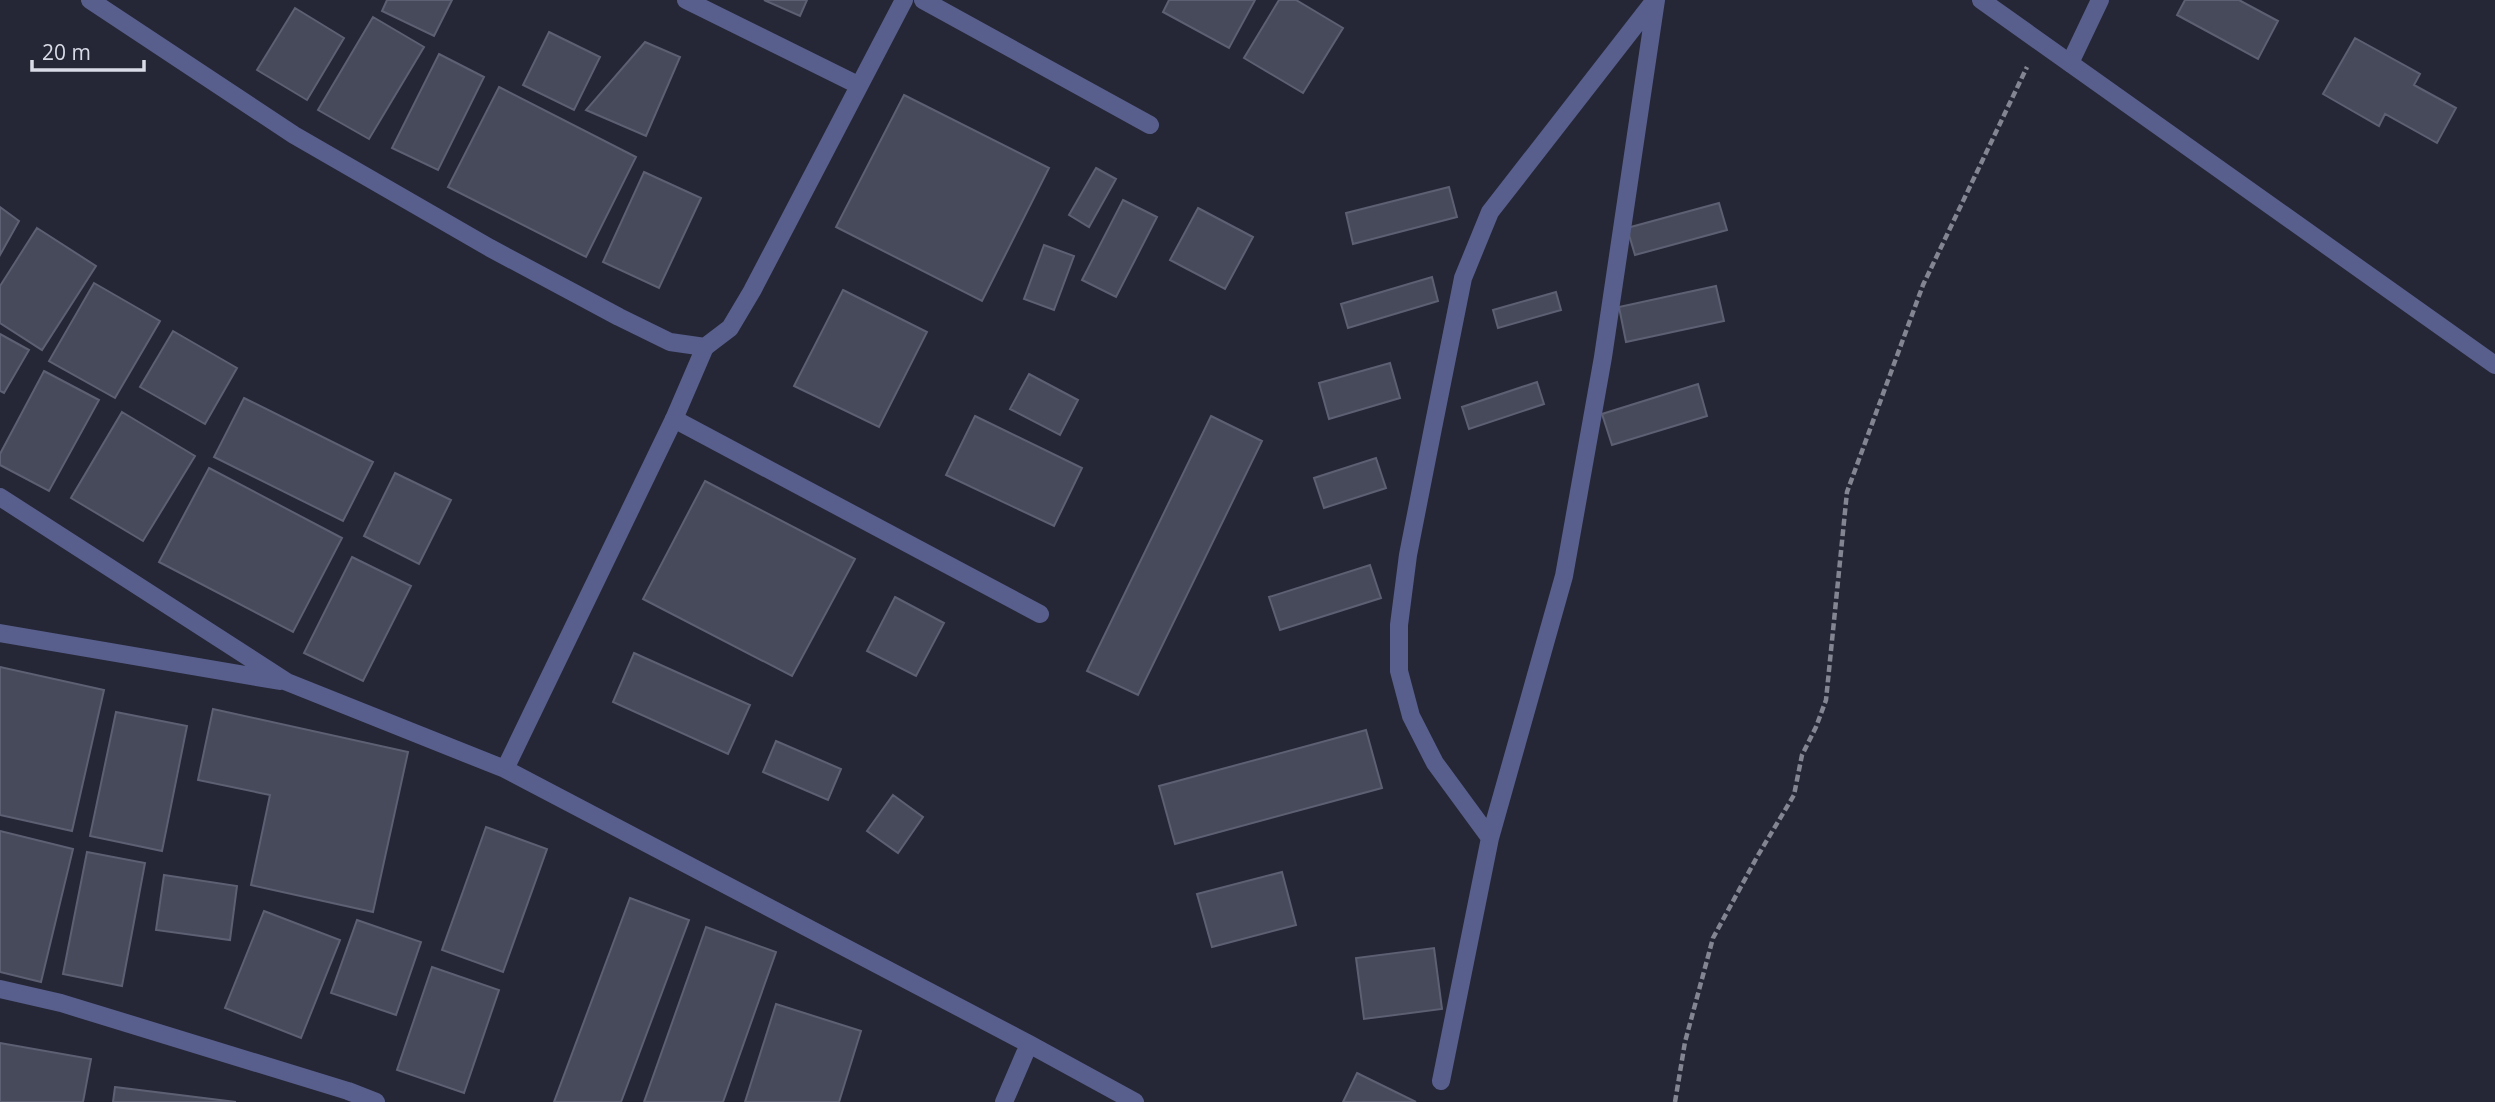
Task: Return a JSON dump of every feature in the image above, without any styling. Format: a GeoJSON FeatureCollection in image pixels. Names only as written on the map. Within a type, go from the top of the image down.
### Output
{"type":"FeatureCollection","features":[{"type":"Feature","properties":{"kind":"street"},"geometry":{"type":"LineString","coordinates":[[90,0],[294,135],[490,248],[670,342],[705,347]]}},
{"type":"Feature","properties":{"kind":"street"},"geometry":{"type":"LineString","coordinates":[[686,0],[858,85]]}},
{"type":"Feature","properties":{"kind":"street"},"geometry":{"type":"LineString","coordinates":[[505,769],[674,419],[705,347],[730,328],[741,309],[904,0]]}},
{"type":"Feature","properties":{"kind":"street"},"geometry":{"type":"LineString","coordinates":[[923,0],[1150,125]]}},
{"type":"Feature","properties":{"kind":"street"},"geometry":{"type":"LineString","coordinates":[[1490,838],[1435,763],[1411,716],[1399,671],[1399,625],[1408,555],[1428,453],[1463,278],[1490,212],[1656,0]]}},
{"type":"Feature","properties":{"kind":"street"},"geometry":{"type":"LineString","coordinates":[[1441,1081],[1490,838],[1564,576],[1603,357],[1656,0]]}},
{"type":"Feature","properties":{"kind":"street"},"geometry":{"type":"LineString","coordinates":[[1981,0],[2495,365]]}},
{"type":"Feature","properties":{"kind":"street"},"geometry":{"type":"LineString","coordinates":[[2070,63],[2100,0]]}},
{"type":"Feature","properties":{"kind":"street"},"geometry":{"type":"LineString","coordinates":[[674,419],[1040,614]]}},
{"type":"Feature","properties":{"kind":"street"},"geometry":{"type":"LineString","coordinates":[[0,497],[287,682],[505,769],[1135,1102]]}},
{"type":"Feature","properties":{"kind":"street"},"geometry":{"type":"LineString","coordinates":[[0,633],[287,682]]}},
{"type":"Feature","properties":{"kind":"street"},"geometry":{"type":"LineString","coordinates":[[0,989],[61,1003],[376,1102]]}},
{"type":"Feature","properties":{"kind":"street"},"geometry":{"type":"LineString","coordinates":[[1004,1102],[1029,1044]]}},
{"type":"Feature","properties":{"kind":"path"},"geometry":{"type":"LineString","coordinates":[[1675,1102],[1685,1042],[1713,938],[1794,795],[1802,755],[1826,700],[1847,492],[1923,285],[2039,41]]}},
{"type":"Feature","properties":{"kind":"building"},"geometry":{"type":"Polygon","coordinates":[[[387,0],[452,0],[434,36],[382,11],[387,0]]]}},
{"type":"Feature","properties":{"kind":"building"},"geometry":{"type":"Polygon","coordinates":[[[764,0],[807,0],[800,16],[764,0]]]}},
{"type":"Feature","properties":{"kind":"building"},"geometry":{"type":"Polygon","coordinates":[[[1169,0],[1255,0],[1229,48],[1163,12],[1169,0]]]}},
{"type":"Feature","properties":{"kind":"building"},"geometry":{"type":"Polygon","coordinates":[[[1279,0],[1296,0],[1343,28],[1303,93],[1244,58],[1279,0]]]}},
{"type":"Feature","properties":{"kind":"building"},"geometry":{"type":"Polygon","coordinates":[[[2185,0],[2239,0],[2278,21],[2258,59],[2177,15],[2185,0]]]}},
{"type":"Feature","properties":{"kind":"building"},"geometry":{"type":"Polygon","coordinates":[[[295,8],[344,38],[307,100],[257,70],[295,8]]]}},
{"type":"Feature","properties":{"kind":"building"},"geometry":{"type":"Polygon","coordinates":[[[373,17],[424,47],[369,139],[318,110],[373,17]]]}},
{"type":"Feature","properties":{"kind":"building"},"geometry":{"type":"Polygon","coordinates":[[[549,32],[600,57],[574,110],[523,85],[549,32]]]}},
{"type":"Feature","properties":{"kind":"building"},"geometry":{"type":"Polygon","coordinates":[[[2355,38],[2420,74],[2414,85],[2456,108],[2437,143],[2385,114],[2379,126],[2323,94],[2355,38]]]}},
{"type":"Feature","properties":{"kind":"building"},"geometry":{"type":"Polygon","coordinates":[[[645,42],[680,57],[646,136],[586,110],[645,42]]]}},
{"type":"Feature","properties":{"kind":"building"},"geometry":{"type":"Polygon","coordinates":[[[439,54],[484,77],[438,170],[392,148],[439,54]]]}},
{"type":"Feature","properties":{"kind":"building"},"geometry":{"type":"Polygon","coordinates":[[[499,87],[636,157],[586,257],[448,187],[499,87]]]}},
{"type":"Feature","properties":{"kind":"building"},"geometry":{"type":"Polygon","coordinates":[[[904,95],[1049,168],[982,301],[836,227],[904,95]]]}},
{"type":"Feature","properties":{"kind":"building"},"geometry":{"type":"Polygon","coordinates":[[[1096,168],[1116,179],[1089,227],[1069,215],[1096,168]]]}},
{"type":"Feature","properties":{"kind":"building"},"geometry":{"type":"Polygon","coordinates":[[[644,172],[701,198],[659,288],[603,262],[644,172]]]}},
{"type":"Feature","properties":{"kind":"building"},"geometry":{"type":"Polygon","coordinates":[[[1449,187],[1457,217],[1353,244],[1346,213],[1449,187]]]}},
{"type":"Feature","properties":{"kind":"building"},"geometry":{"type":"Polygon","coordinates":[[[1123,200],[1157,217],[1116,297],[1082,280],[1123,200]]]}},
{"type":"Feature","properties":{"kind":"building"},"geometry":{"type":"Polygon","coordinates":[[[1719,203],[1727,230],[1635,255],[1627,228],[1719,203]]]}},
{"type":"Feature","properties":{"kind":"building"},"geometry":{"type":"Polygon","coordinates":[[[0,207],[19,221],[0,255],[0,207]]]}},
{"type":"Feature","properties":{"kind":"building"},"geometry":{"type":"Polygon","coordinates":[[[1198,208],[1253,237],[1225,289],[1170,260],[1198,208]]]}},
{"type":"Feature","properties":{"kind":"building"},"geometry":{"type":"Polygon","coordinates":[[[37,228],[96,266],[42,350],[0,323],[0,286],[37,228]]]}},
{"type":"Feature","properties":{"kind":"building"},"geometry":{"type":"Polygon","coordinates":[[[1044,245],[1074,256],[1054,310],[1024,299],[1044,245]]]}},
{"type":"Feature","properties":{"kind":"building"},"geometry":{"type":"Polygon","coordinates":[[[1432,277],[1438,301],[1348,328],[1341,304],[1432,277]]]}},
{"type":"Feature","properties":{"kind":"building"},"geometry":{"type":"Polygon","coordinates":[[[94,283],[160,321],[115,398],[49,361],[94,283]]]}},
{"type":"Feature","properties":{"kind":"building"},"geometry":{"type":"Polygon","coordinates":[[[1716,286],[1724,321],[1626,342],[1619,307],[1716,286]]]}},
{"type":"Feature","properties":{"kind":"building"},"geometry":{"type":"Polygon","coordinates":[[[843,290],[927,332],[879,427],[794,386],[843,290]]]}},
{"type":"Feature","properties":{"kind":"building"},"geometry":{"type":"Polygon","coordinates":[[[1556,292],[1561,310],[1498,328],[1493,310],[1556,292]]]}},
{"type":"Feature","properties":{"kind":"building"},"geometry":{"type":"Polygon","coordinates":[[[173,331],[237,368],[205,424],[140,387],[173,331]]]}},
{"type":"Feature","properties":{"kind":"building"},"geometry":{"type":"Polygon","coordinates":[[[0,334],[29,350],[4,393],[0,391],[0,334]]]}},
{"type":"Feature","properties":{"kind":"building"},"geometry":{"type":"Polygon","coordinates":[[[1390,363],[1400,398],[1329,419],[1319,383],[1390,363]]]}},
{"type":"Feature","properties":{"kind":"building"},"geometry":{"type":"Polygon","coordinates":[[[44,371],[99,400],[49,491],[0,465],[0,454],[44,371]]]}},
{"type":"Feature","properties":{"kind":"building"},"geometry":{"type":"Polygon","coordinates":[[[1029,374],[1078,400],[1060,435],[1010,409],[1029,374]]]}},
{"type":"Feature","properties":{"kind":"building"},"geometry":{"type":"Polygon","coordinates":[[[1537,382],[1544,404],[1469,429],[1462,407],[1537,382]]]}},
{"type":"Feature","properties":{"kind":"building"},"geometry":{"type":"Polygon","coordinates":[[[1698,384],[1707,416],[1612,445],[1602,414],[1698,384]]]}},
{"type":"Feature","properties":{"kind":"building"},"geometry":{"type":"Polygon","coordinates":[[[244,398],[373,462],[343,521],[214,457],[244,398]]]}},
{"type":"Feature","properties":{"kind":"building"},"geometry":{"type":"Polygon","coordinates":[[[122,412],[195,456],[143,541],[71,498],[122,412]]]}},
{"type":"Feature","properties":{"kind":"building"},"geometry":{"type":"Polygon","coordinates":[[[975,416],[1082,468],[1054,526],[946,475],[975,416]]]}},
{"type":"Feature","properties":{"kind":"building"},"geometry":{"type":"Polygon","coordinates":[[[1211,416],[1262,441],[1138,695],[1087,671],[1211,416]]]}},
{"type":"Feature","properties":{"kind":"building"},"geometry":{"type":"Polygon","coordinates":[[[1376,458],[1386,488],[1324,508],[1314,478],[1376,458]]]}},
{"type":"Feature","properties":{"kind":"building"},"geometry":{"type":"Polygon","coordinates":[[[209,468],[342,538],[293,632],[159,562],[209,468]]]}},
{"type":"Feature","properties":{"kind":"building"},"geometry":{"type":"Polygon","coordinates":[[[395,473],[451,500],[419,564],[364,536],[395,473]]]}},
{"type":"Feature","properties":{"kind":"building"},"geometry":{"type":"Polygon","coordinates":[[[705,481],[855,559],[792,676],[643,599],[705,481]]]}},
{"type":"Feature","properties":{"kind":"building"},"geometry":{"type":"Polygon","coordinates":[[[352,557],[411,586],[363,681],[304,653],[352,557]]]}},
{"type":"Feature","properties":{"kind":"building"},"geometry":{"type":"Polygon","coordinates":[[[1370,565],[1381,598],[1280,630],[1269,597],[1370,565]]]}},
{"type":"Feature","properties":{"kind":"building"},"geometry":{"type":"Polygon","coordinates":[[[895,597],[944,623],[916,676],[867,651],[895,597]]]}},
{"type":"Feature","properties":{"kind":"building"},"geometry":{"type":"Polygon","coordinates":[[[634,653],[750,705],[728,754],[613,702],[634,653]]]}},
{"type":"Feature","properties":{"kind":"building"},"geometry":{"type":"Polygon","coordinates":[[[0,667],[104,690],[72,831],[0,815],[0,667]]]}},
{"type":"Feature","properties":{"kind":"building"},"geometry":{"type":"Polygon","coordinates":[[[213,709],[408,752],[373,912],[251,885],[270,795],[198,780],[213,709]]]}},
{"type":"Feature","properties":{"kind":"building"},"geometry":{"type":"Polygon","coordinates":[[[116,712],[187,726],[162,851],[90,836],[116,712]]]}},
{"type":"Feature","properties":{"kind":"building"},"geometry":{"type":"Polygon","coordinates":[[[1366,730],[1382,788],[1175,844],[1159,786],[1366,730]]]}},
{"type":"Feature","properties":{"kind":"building"},"geometry":{"type":"Polygon","coordinates":[[[776,741],[841,769],[828,800],[763,772],[776,741]]]}},
{"type":"Feature","properties":{"kind":"building"},"geometry":{"type":"Polygon","coordinates":[[[893,795],[923,817],[898,853],[867,831],[893,795]]]}},
{"type":"Feature","properties":{"kind":"building"},"geometry":{"type":"Polygon","coordinates":[[[486,827],[547,849],[503,972],[442,950],[486,827]]]}},
{"type":"Feature","properties":{"kind":"building"},"geometry":{"type":"Polygon","coordinates":[[[0,831],[73,849],[41,982],[0,972],[0,831]]]}},
{"type":"Feature","properties":{"kind":"building"},"geometry":{"type":"Polygon","coordinates":[[[87,852],[145,863],[122,986],[63,974],[87,852]]]}},
{"type":"Feature","properties":{"kind":"building"},"geometry":{"type":"Polygon","coordinates":[[[1282,872],[1296,925],[1212,947],[1197,894],[1282,872]]]}},
{"type":"Feature","properties":{"kind":"building"},"geometry":{"type":"Polygon","coordinates":[[[164,875],[237,886],[230,940],[156,930],[164,875]]]}},
{"type":"Feature","properties":{"kind":"building"},"geometry":{"type":"Polygon","coordinates":[[[630,898],[689,920],[621,1102],[554,1102],[630,898]]]}},
{"type":"Feature","properties":{"kind":"building"},"geometry":{"type":"Polygon","coordinates":[[[264,911],[340,940],[301,1038],[225,1008],[264,911]]]}},
{"type":"Feature","properties":{"kind":"building"},"geometry":{"type":"Polygon","coordinates":[[[357,920],[421,942],[396,1015],[331,993],[357,920]]]}},
{"type":"Feature","properties":{"kind":"building"},"geometry":{"type":"Polygon","coordinates":[[[706,927],[776,952],[723,1102],[644,1102],[706,927]]]}},
{"type":"Feature","properties":{"kind":"building"},"geometry":{"type":"Polygon","coordinates":[[[1434,948],[1442,1009],[1364,1019],[1356,958],[1434,948]]]}},
{"type":"Feature","properties":{"kind":"building"},"geometry":{"type":"Polygon","coordinates":[[[432,967],[499,990],[464,1093],[397,1070],[432,967]]]}},
{"type":"Feature","properties":{"kind":"building"},"geometry":{"type":"Polygon","coordinates":[[[776,1004],[861,1031],[839,1102],[745,1102],[776,1004]]]}},
{"type":"Feature","properties":{"kind":"building"},"geometry":{"type":"Polygon","coordinates":[[[0,1043],[91,1059],[83,1102],[0,1102],[0,1043]]]}},
{"type":"Feature","properties":{"kind":"building"},"geometry":{"type":"Polygon","coordinates":[[[1357,1073],[1416,1102],[1343,1102],[1357,1073]]]}},
{"type":"Feature","properties":{"kind":"building"},"geometry":{"type":"Polygon","coordinates":[[[115,1087],[236,1102],[113,1102],[115,1087]]]}}]}
